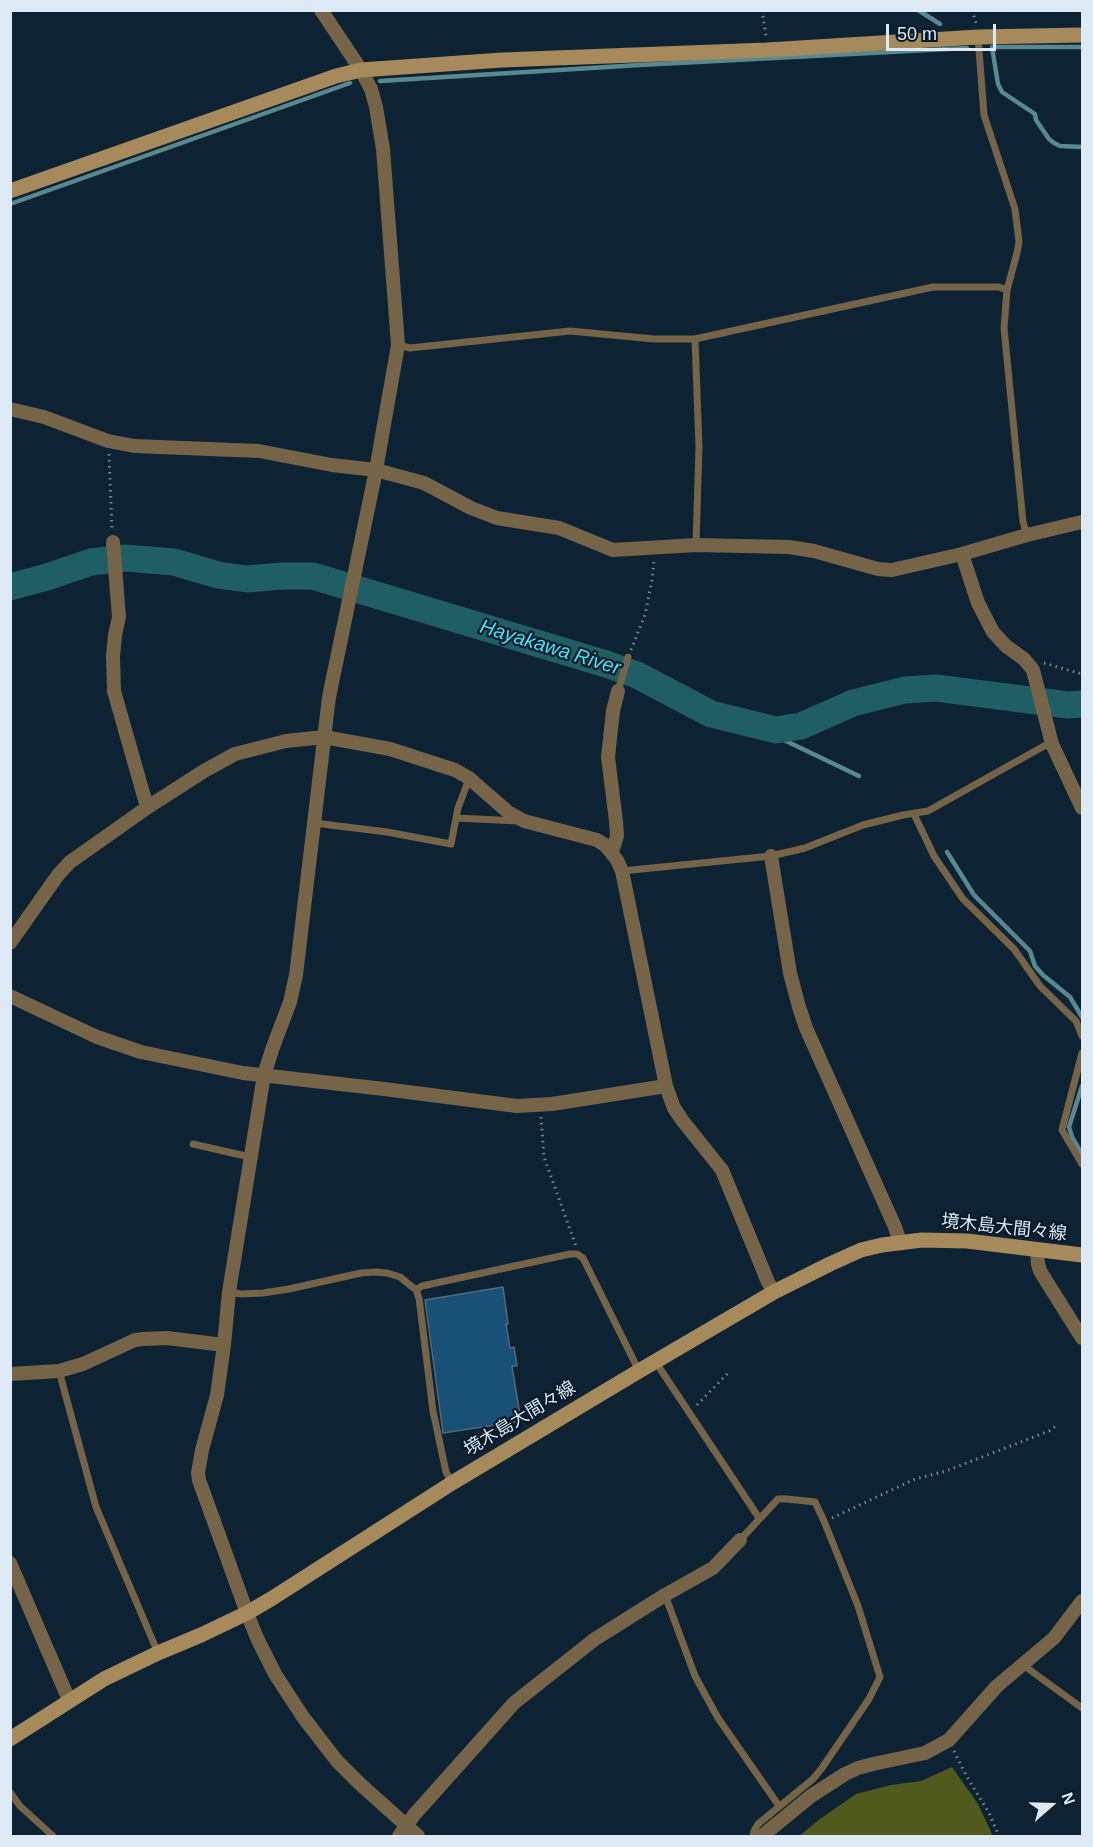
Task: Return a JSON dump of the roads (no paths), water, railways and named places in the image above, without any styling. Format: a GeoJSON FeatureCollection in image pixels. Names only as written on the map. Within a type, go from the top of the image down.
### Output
{"type":"FeatureCollection","features":[{"type":"Feature","properties":{"kind":"main road"},"geometry":{"type":"LineString","coordinates":[[10,191],[336,76],[361,70],[502,60],[767,50],[978,37],[1083,36]]}},
{"type":"Feature","properties":{"kind":"main road","name":"境木島大間々線"},"geometry":{"type":"LineString","coordinates":[[10,1739],[104,1679],[247,1613],[452,1483],[655,1361],[812,1272],[861,1250],[900,1242],[948,1240],[1083,1256]]}},
{"type":"Feature","properties":{"kind":"street"},"geometry":{"type":"LineString","coordinates":[[321,10],[361,70],[376,106],[383,149],[398,345],[329,697],[294,989],[264,1075],[229,1292],[217,1395],[199,1463],[198,1480],[247,1613],[275,1674],[318,1738],[403,1831],[418,1836]]}},
{"type":"Feature","properties":{"kind":"street"},"geometry":{"type":"LineString","coordinates":[[10,409],[44,417],[108,441],[142,447],[260,451],[375,470],[424,483],[471,508],[497,518],[559,528],[613,550],[696,545],[789,547],[814,551],[878,569],[892,570],[962,555],[1027,535],[1083,522]]}},
{"type":"Feature","properties":{"kind":"street"},"geometry":{"type":"LineString","coordinates":[[113,542],[119,617],[113,656],[114,691],[148,807]]}},
{"type":"Feature","properties":{"kind":"street"},"geometry":{"type":"LineString","coordinates":[[962,555],[978,603],[993,632],[1024,658],[1033,670],[1052,744],[1083,808]]}},
{"type":"Feature","properties":{"kind":"street"},"geometry":{"type":"LineString","coordinates":[[612,852],[617,836],[609,757],[613,711],[618,691]]}},
{"type":"Feature","properties":{"kind":"street"},"geometry":{"type":"LineString","coordinates":[[10,943],[58,875],[70,862],[148,807],[235,754],[286,741],[324,737],[390,749],[455,770],[469,778],[508,812],[524,821],[597,840],[605,845],[617,860],[622,872],[666,1086],[674,1108],[722,1170],[774,1292]]}},
{"type":"Feature","properties":{"kind":"street"},"geometry":{"type":"LineString","coordinates":[[771,856],[790,973],[806,1028],[896,1227],[900,1242]]}},
{"type":"Feature","properties":{"kind":"street"},"geometry":{"type":"LineString","coordinates":[[10,996],[97,1037],[141,1052],[243,1073],[517,1106],[538,1105],[666,1086]]}},
{"type":"Feature","properties":{"kind":"street"},"geometry":{"type":"LineString","coordinates":[[1037,1250],[1040,1271],[1083,1338]]}},
{"type":"Feature","properties":{"kind":"street"},"geometry":{"type":"LineString","coordinates":[[10,1374],[60,1371],[83,1364],[135,1340],[167,1338],[224,1345]]}},
{"type":"Feature","properties":{"kind":"street"},"geometry":{"type":"LineString","coordinates":[[403,1831],[414,1815],[514,1703],[595,1639],[713,1568],[740,1540]]}},
{"type":"Feature","properties":{"kind":"street"},"geometry":{"type":"LineString","coordinates":[[10,1563],[69,1700]]}},
{"type":"Feature","properties":{"kind":"street"},"geometry":{"type":"LineString","coordinates":[[762,1836],[834,1780],[858,1768],[925,1753],[949,1740],[990,1693],[1061,1630],[1083,1601]]}},
{"type":"Feature","properties":{"kind":"lane"},"geometry":{"type":"LineString","coordinates":[[978,37],[984,115],[1015,209],[1017,225],[1017,253],[1007,290],[1004,328],[1023,522],[1027,535]]}},
{"type":"Feature","properties":{"kind":"lane"},"geometry":{"type":"LineString","coordinates":[[398,345],[410,348],[570,331],[654,339],[695,339],[933,287],[999,287],[1007,290]]}},
{"type":"Feature","properties":{"kind":"lane"},"geometry":{"type":"LineString","coordinates":[[695,339],[699,447],[696,545]]}},
{"type":"Feature","properties":{"kind":"lane"},"geometry":{"type":"LineString","coordinates":[[618,691],[628,657]]}},
{"type":"Feature","properties":{"kind":"lane"},"geometry":{"type":"LineString","coordinates":[[622,872],[771,856],[805,848],[863,825],[928,812],[1044,746],[1052,744]]}},
{"type":"Feature","properties":{"kind":"lane"},"geometry":{"type":"LineString","coordinates":[[314,823],[387,832],[452,844],[456,818],[469,778]]}},
{"type":"Feature","properties":{"kind":"lane"},"geometry":{"type":"LineString","coordinates":[[914,814],[934,856],[963,899],[1014,949],[1040,986],[1076,1022],[1083,1036]]}},
{"type":"Feature","properties":{"kind":"lane"},"geometry":{"type":"LineString","coordinates":[[456,818],[524,821]]}},
{"type":"Feature","properties":{"kind":"lane"},"geometry":{"type":"LineString","coordinates":[[1083,1053],[1062,1130],[1083,1164]]}},
{"type":"Feature","properties":{"kind":"lane"},"geometry":{"type":"LineString","coordinates":[[193,1144],[250,1156]]}},
{"type":"Feature","properties":{"kind":"lane"},"geometry":{"type":"LineString","coordinates":[[416,1290],[577,1254],[583,1257],[639,1371]]}},
{"type":"Feature","properties":{"kind":"lane"},"geometry":{"type":"LineString","coordinates":[[229,1292],[241,1294],[272,1292],[361,1273],[376,1272],[399,1277],[416,1290],[419,1298],[433,1411],[446,1472],[452,1483]]}},
{"type":"Feature","properties":{"kind":"lane"},"geometry":{"type":"LineString","coordinates":[[655,1361],[759,1518]]}},
{"type":"Feature","properties":{"kind":"lane"},"geometry":{"type":"LineString","coordinates":[[60,1371],[96,1507],[158,1653]]}},
{"type":"Feature","properties":{"kind":"lane"},"geometry":{"type":"LineString","coordinates":[[740,1540],[778,1499],[815,1502],[858,1606],[880,1677],[869,1699],[822,1768],[813,1779],[758,1824],[753,1836]]}},
{"type":"Feature","properties":{"kind":"lane"},"geometry":{"type":"LineString","coordinates":[[665,1595],[695,1677],[718,1718],[778,1806]]}},
{"type":"Feature","properties":{"kind":"lane"},"geometry":{"type":"LineString","coordinates":[[1023,1665],[1083,1708]]}},
{"type":"Feature","properties":{"kind":"lane"},"geometry":{"type":"LineString","coordinates":[[10,1792],[20,1806],[53,1836]]}},
{"type":"Feature","properties":{"kind":"waterway"},"geometry":{"type":"LineString","coordinates":[[918,10],[940,24]]}},
{"type":"Feature","properties":{"kind":"waterway"},"geometry":{"type":"LineString","coordinates":[[1082,47],[992,47],[998,84],[1002,92],[1035,114],[1036,120],[1054,143],[1060,146],[1082,147]]}},
{"type":"Feature","properties":{"kind":"waterway"},"geometry":{"type":"LineString","coordinates":[[380,81],[967,48]]}},
{"type":"Feature","properties":{"kind":"waterway"},"geometry":{"type":"LineString","coordinates":[[10,204],[350,83]]}},
{"type":"Feature","properties":{"kind":"waterway","name":"Hayakawa River"},"geometry":{"type":"LineString","coordinates":[[10,587],[91,562],[125,558],[174,562],[218,575],[247,579],[313,576],[606,664],[637,675],[711,714],[776,730],[801,726],[853,703],[905,690],[936,688],[1068,705],[1082,704]]}},
{"type":"Feature","properties":{"kind":"waterway"},"geometry":{"type":"LineString","coordinates":[[776,730],[784,740],[859,776]]}},
{"type":"Feature","properties":{"kind":"waterway"},"geometry":{"type":"LineString","coordinates":[[947,852],[974,895],[1030,951],[1035,966],[1070,997],[1082,1017]]}},
{"type":"Feature","properties":{"kind":"waterway"},"geometry":{"type":"LineString","coordinates":[[1082,1086],[1069,1127],[1082,1154]]}}]}
